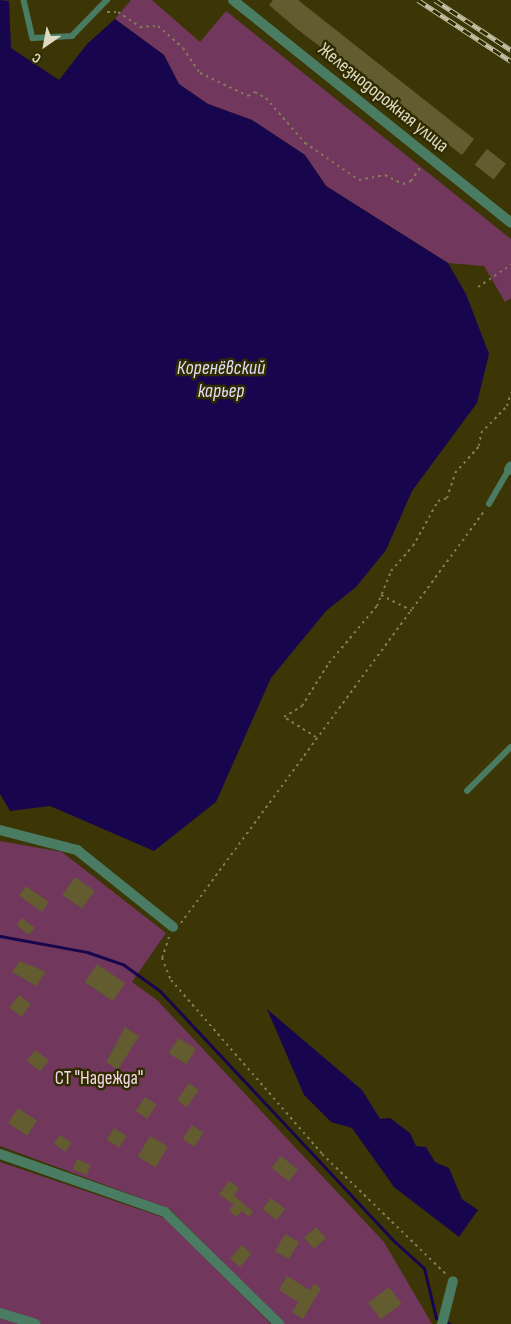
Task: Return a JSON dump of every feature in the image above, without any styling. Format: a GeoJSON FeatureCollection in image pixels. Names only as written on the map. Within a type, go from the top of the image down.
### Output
{"type":"FeatureCollection","features":[{"type":"Feature","properties":{"kind":"street","name":"Железнодорожная улица"},"geometry":{"type":"LineString","coordinates":[[233,0],[511,224]]}},
{"type":"Feature","properties":{"kind":"street"},"geometry":{"type":"LineString","coordinates":[[0,830],[47,838],[77,850],[173,927]]}},
{"type":"Feature","properties":{"kind":"street"},"geometry":{"type":"LineString","coordinates":[[0,1154],[164,1212],[279,1324]]}},
{"type":"Feature","properties":{"kind":"street"},"geometry":{"type":"LineString","coordinates":[[442,1324],[453,1281]]}},
{"type":"Feature","properties":{"kind":"street"},"geometry":{"type":"LineString","coordinates":[[0,1313],[36,1324]]}},
{"type":"Feature","properties":{"kind":"lane"},"geometry":{"type":"LineString","coordinates":[[24,0],[33,38],[72,36],[107,0]]}},
{"type":"Feature","properties":{"kind":"lane"},"geometry":{"type":"LineString","coordinates":[[489,504],[510,469]]}},
{"type":"Feature","properties":{"kind":"lane"},"geometry":{"type":"LineString","coordinates":[[468,791],[511,747]]}},
{"type":"Feature","properties":{"kind":"path"},"geometry":{"type":"LineString","coordinates":[[95,12],[118,12],[140,27],[158,26],[183,48],[200,73],[248,96],[255,92],[266,98],[306,143],[359,180],[385,175],[403,184],[411,181],[423,162]]}},
{"type":"Feature","properties":{"kind":"path"},"geometry":{"type":"LineString","coordinates":[[478,286],[511,265]]}},
{"type":"Feature","properties":{"kind":"path"},"geometry":{"type":"LineString","coordinates":[[316,737],[284,717],[302,706],[381,595],[391,571],[413,546],[438,501],[447,498],[455,474],[479,446],[481,433],[507,406],[511,393]]}},
{"type":"Feature","properties":{"kind":"path"},"geometry":{"type":"LineString","coordinates":[[453,1281],[322,1154],[171,980],[162,958],[173,927],[182,922],[316,737],[412,612],[489,504]]}},
{"type":"Feature","properties":{"kind":"path"},"geometry":{"type":"LineString","coordinates":[[381,595],[412,612]]}},
{"type":"Feature","properties":{"kind":"green space"},"geometry":{"type":"Polygon","coordinates":[[[131,0],[152,0],[200,42],[226,11],[511,239],[511,298],[505,302],[484,266],[448,263],[326,186],[305,155],[252,120],[208,104],[179,84],[164,55],[115,19],[131,0]]]}},
{"type":"Feature","properties":{"kind":"green space","name":"СТ \"Надежда\""},"geometry":{"type":"Polygon","coordinates":[[[0,841],[62,852],[166,933],[132,982],[157,1000],[384,1242],[432,1324],[284,1324],[170,1209],[0,1146],[0,841]]]}},
{"type":"Feature","properties":{"kind":"green space"},"geometry":{"type":"Polygon","coordinates":[[[0,1162],[165,1218],[271,1324],[0,1324],[0,1162]]]}},
{"type":"Feature","properties":{"kind":"water","name":"Коренёвский карьер"},"geometry":{"type":"Polygon","coordinates":[[[0,0],[9,1],[11,48],[59,80],[87,44],[115,19],[164,55],[179,84],[208,104],[252,120],[305,155],[326,186],[448,263],[466,294],[489,354],[477,403],[412,491],[386,550],[356,587],[326,611],[271,678],[216,802],[154,851],[50,806],[10,811],[0,794],[0,0]]]}},
{"type":"Feature","properties":{"kind":"water"},"geometry":{"type":"Polygon","coordinates":[[[267,1009],[362,1090],[380,1119],[390,1118],[410,1133],[416,1146],[426,1147],[435,1162],[449,1168],[462,1199],[478,1210],[459,1237],[394,1187],[352,1128],[331,1122],[304,1095],[267,1009]]]}},
{"type":"Feature","properties":{"kind":"building"},"geometry":{"type":"Polygon","coordinates":[[[273,0],[298,0],[474,139],[462,155],[297,29],[269,5],[273,0]]]}},
{"type":"Feature","properties":{"kind":"building"},"geometry":{"type":"Polygon","coordinates":[[[487,149],[506,164],[494,180],[475,165],[487,149]]]}},
{"type":"Feature","properties":{"kind":"building"},"geometry":{"type":"Polygon","coordinates":[[[75,877],[95,891],[82,909],[62,895],[75,877]]]}},
{"type":"Feature","properties":{"kind":"building"},"geometry":{"type":"Polygon","coordinates":[[[26,886],[49,902],[42,912],[19,896],[26,886]]]}},
{"type":"Feature","properties":{"kind":"building"},"geometry":{"type":"Polygon","coordinates":[[[22,918],[35,928],[29,935],[16,925],[22,918]]]}},
{"type":"Feature","properties":{"kind":"building"},"geometry":{"type":"Polygon","coordinates":[[[20,961],[46,972],[36,986],[12,972],[20,961]]]}},
{"type":"Feature","properties":{"kind":"building"},"geometry":{"type":"Polygon","coordinates":[[[97,964],[125,983],[113,1001],[85,982],[97,964]]]}},
{"type":"Feature","properties":{"kind":"building"},"geometry":{"type":"Polygon","coordinates":[[[19,995],[31,1004],[21,1017],[9,1008],[19,995]]]}},
{"type":"Feature","properties":{"kind":"building"},"geometry":{"type":"Polygon","coordinates":[[[125,1027],[139,1036],[118,1070],[106,1062],[125,1027]]]}},
{"type":"Feature","properties":{"kind":"building"},"geometry":{"type":"Polygon","coordinates":[[[178,1038],[196,1049],[187,1064],[169,1053],[178,1038]]]}},
{"type":"Feature","properties":{"kind":"building"},"geometry":{"type":"Polygon","coordinates":[[[35,1050],[49,1060],[41,1071],[27,1061],[35,1050]]]}},
{"type":"Feature","properties":{"kind":"building"},"geometry":{"type":"Polygon","coordinates":[[[189,1083],[199,1090],[187,1107],[177,1100],[189,1083]]]}},
{"type":"Feature","properties":{"kind":"building"},"geometry":{"type":"Polygon","coordinates":[[[145,1097],[157,1105],[147,1119],[135,1111],[145,1097]]]}},
{"type":"Feature","properties":{"kind":"building"},"geometry":{"type":"Polygon","coordinates":[[[18,1108],[37,1121],[27,1136],[8,1123],[18,1108]]]}},
{"type":"Feature","properties":{"kind":"building"},"geometry":{"type":"Polygon","coordinates":[[[192,1125],[204,1133],[194,1147],[182,1139],[192,1125]]]}},
{"type":"Feature","properties":{"kind":"building"},"geometry":{"type":"Polygon","coordinates":[[[114,1128],[127,1136],[119,1148],[107,1140],[114,1128]]]}},
{"type":"Feature","properties":{"kind":"building"},"geometry":{"type":"Polygon","coordinates":[[[60,1135],[72,1143],[65,1152],[54,1144],[60,1135]]]}},
{"type":"Feature","properties":{"kind":"building"},"geometry":{"type":"Polygon","coordinates":[[[150,1136],[168,1147],[156,1167],[138,1157],[150,1136]]]}},
{"type":"Feature","properties":{"kind":"building"},"geometry":{"type":"Polygon","coordinates":[[[281,1156],[298,1170],[289,1182],[272,1168],[281,1156]]]}},
{"type":"Feature","properties":{"kind":"building"},"geometry":{"type":"Polygon","coordinates":[[[77,1159],[91,1165],[87,1175],[73,1169],[77,1159]]]}},
{"type":"Feature","properties":{"kind":"building"},"geometry":{"type":"Polygon","coordinates":[[[229,1181],[239,1188],[234,1195],[253,1212],[249,1217],[242,1211],[236,1217],[229,1210],[234,1205],[219,1194],[229,1181]]]}},
{"type":"Feature","properties":{"kind":"building"},"geometry":{"type":"Polygon","coordinates":[[[271,1198],[285,1209],[277,1220],[262,1209],[271,1198]]]}},
{"type":"Feature","properties":{"kind":"building"},"geometry":{"type":"Polygon","coordinates":[[[316,1227],[326,1238],[314,1249],[304,1238],[316,1227]]]}},
{"type":"Feature","properties":{"kind":"building"},"geometry":{"type":"Polygon","coordinates":[[[285,1234],[299,1242],[289,1259],[275,1251],[285,1234]]]}},
{"type":"Feature","properties":{"kind":"building"},"geometry":{"type":"Polygon","coordinates":[[[242,1245],[252,1254],[240,1267],[230,1258],[242,1245]]]}},
{"type":"Feature","properties":{"kind":"building"},"geometry":{"type":"Polygon","coordinates":[[[287,1276],[310,1290],[314,1284],[321,1288],[303,1319],[292,1312],[298,1302],[279,1290],[287,1276]]]}},
{"type":"Feature","properties":{"kind":"building"},"geometry":{"type":"Polygon","coordinates":[[[389,1287],[402,1304],[381,1319],[368,1303],[389,1287]]]}},
{"type":"Feature","properties":{"kind":"waterway"},"geometry":{"type":"LineString","coordinates":[[0,936],[87,952],[124,965],[160,991],[395,1242],[424,1268],[436,1318],[450,1324]]}},
{"type":"Feature","properties":{"kind":"railway"},"geometry":{"type":"LineString","coordinates":[[418,0],[511,61]]}},
{"type":"Feature","properties":{"kind":"railway"},"geometry":{"type":"LineString","coordinates":[[435,0],[511,50]]}}]}
